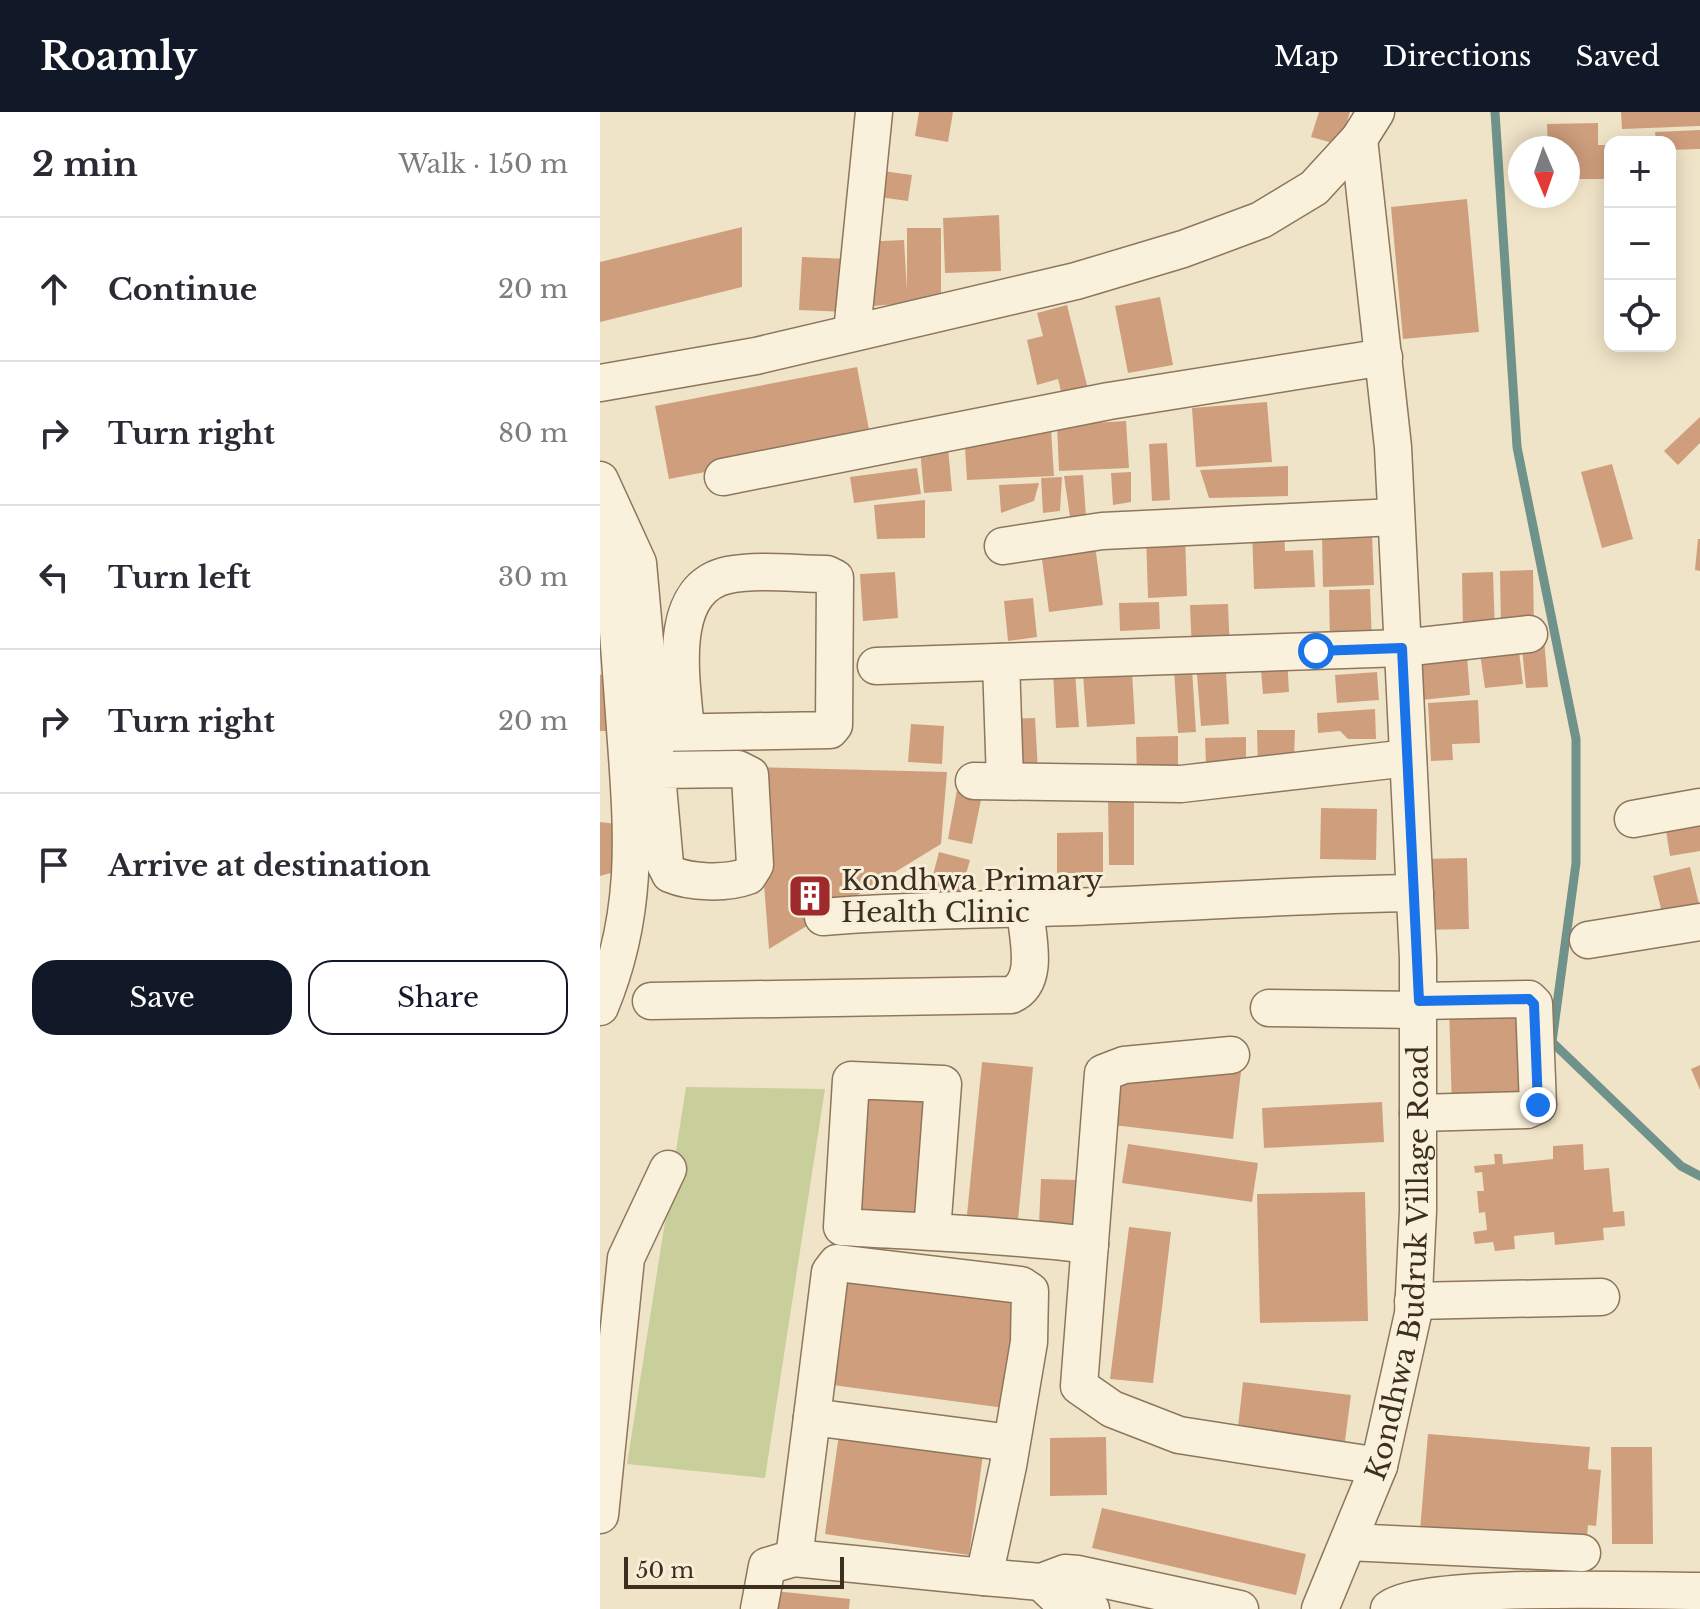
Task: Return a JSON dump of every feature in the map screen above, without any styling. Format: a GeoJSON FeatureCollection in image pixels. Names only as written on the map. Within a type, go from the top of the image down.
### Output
{"type":"FeatureCollection","features":[{"type":"Feature","properties":{"kind":"street"},"geometry":{"type":"LineString","coordinates":[[852,332],[874,112]]}},
{"type":"Feature","properties":{"kind":"street"},"geometry":{"type":"LineString","coordinates":[[600,383],[756,356],[1076,281],[1183,249],[1261,220],[1314,188],[1367,126]]}},
{"type":"Feature","properties":{"kind":"street","name":"Kondhwa Budruk Village Road"},"geometry":{"type":"LineString","coordinates":[[1320,1609],[1379,1466],[1400,1381],[1413,1301],[1418,1211],[1415,893],[1393,447],[1367,126]]}},
{"type":"Feature","properties":{"kind":"street"},"geometry":{"type":"LineString","coordinates":[[723,477],[1109,401],[1384,357]]}},
{"type":"Feature","properties":{"kind":"street"},"geometry":{"type":"LineString","coordinates":[[600,480],[638,563],[664,748]]}},
{"type":"Feature","properties":{"kind":"street"},"geometry":{"type":"LineString","coordinates":[[1003,546],[1102,531],[1395,517]]}},
{"type":"Feature","properties":{"kind":"street"},"geometry":{"type":"LineString","coordinates":[[600,536],[614,576],[633,847],[630,899],[617,965],[600,1007]]}},
{"type":"Feature","properties":{"kind":"street"},"geometry":{"type":"LineString","coordinates":[[827,574],[835,578],[834,725],[830,730],[664,748],[684,618],[709,584],[728,575],[827,574]]}},
{"type":"Feature","properties":{"kind":"street"},"geometry":{"type":"LineString","coordinates":[[876,666],[1402,648],[1529,634]]}},
{"type":"Feature","properties":{"kind":"street"},"geometry":{"type":"LineString","coordinates":[[1001,662],[990,781],[1181,784],[1408,758]]}},
{"type":"Feature","properties":{"kind":"street"},"geometry":{"type":"LineString","coordinates":[[1633,819],[1700,807]]}},
{"type":"Feature","properties":{"kind":"street"},"geometry":{"type":"LineString","coordinates":[[823,917],[902,910],[1025,909],[1310,894],[1415,893]]}},
{"type":"Feature","properties":{"kind":"street"},"geometry":{"type":"LineString","coordinates":[[651,1001],[1011,995],[1023,990],[1029,979],[1025,909]]}},
{"type":"Feature","properties":{"kind":"street"},"geometry":{"type":"LineString","coordinates":[[1588,940],[1700,922]]}},
{"type":"Feature","properties":{"kind":"street"},"geometry":{"type":"LineString","coordinates":[[1418,997],[1534,977]]}},
{"type":"Feature","properties":{"kind":"street"},"geometry":{"type":"LineString","coordinates":[[1269,1008],[1418,997],[1529,999],[1534,1004],[1538,1105],[1527,1110],[1418,1113]]}},
{"type":"Feature","properties":{"kind":"street"},"geometry":{"type":"LineString","coordinates":[[1231,1055],[1124,1065],[1103,1073],[1079,1386],[1112,1409],[1179,1435],[1379,1466]]}},
{"type":"Feature","properties":{"kind":"street"},"geometry":{"type":"LineString","coordinates":[[932,1232],[943,1084],[851,1080],[842,1227],[932,1232],[965,1232],[1090,1245]]}},
{"type":"Feature","properties":{"kind":"street"},"geometry":{"type":"LineString","coordinates":[[600,1515],[626,1258],[668,1169]]}},
{"type":"Feature","properties":{"kind":"street"},"geometry":{"type":"LineString","coordinates":[[794,1558],[830,1272],[837,1263],[1021,1285],[1030,1291],[1031,1303],[1011,1443],[984,1577]]}},
{"type":"Feature","properties":{"kind":"street"},"geometry":{"type":"LineString","coordinates":[[1413,1301],[1601,1297]]}},
{"type":"Feature","properties":{"kind":"street"},"geometry":{"type":"LineString","coordinates":[[812,1417],[1011,1443]]}},
{"type":"Feature","properties":{"kind":"street"},"geometry":{"type":"LineString","coordinates":[[1348,1542],[1582,1553]]}},
{"type":"Feature","properties":{"kind":"street"},"geometry":{"type":"LineString","coordinates":[[759,1609],[767,1566],[794,1558],[984,1577],[1091,1609]]}},
{"type":"Feature","properties":{"kind":"street"},"geometry":{"type":"LineString","coordinates":[[1039,1595],[1065,1573],[1240,1609]]}},
{"type":"Feature","properties":{"kind":"street"},"geometry":{"type":"LineString","coordinates":[[1389,1609],[1420,1600],[1523,1589],[1656,1600],[1700,1591]]}},
{"type":"Feature","properties":{"kind":"green space"},"geometry":{"type":"Polygon","coordinates":[[[686,1087],[825,1089],[765,1478],[627,1464],[686,1087]]]}},
{"type":"Feature","properties":{"kind":"building"},"geometry":{"type":"Polygon","coordinates":[[[919,112],[953,112],[948,142],[915,136],[919,112]]]}},
{"type":"Feature","properties":{"kind":"building"},"geometry":{"type":"Polygon","coordinates":[[[1319,112],[1350,112],[1340,145],[1311,137],[1319,112]]]}},
{"type":"Feature","properties":{"kind":"building"},"geometry":{"type":"Polygon","coordinates":[[[1621,112],[1700,112],[1700,126],[1622,129],[1621,112]]]}},
{"type":"Feature","properties":{"kind":"building"},"geometry":{"type":"Polygon","coordinates":[[[1598,123],[1598,145],[1604,145],[1604,179],[1580,179],[1580,136],[1548,136],[1547,124],[1598,123]]]}},
{"type":"Feature","properties":{"kind":"building"},"geometry":{"type":"Polygon","coordinates":[[[1700,130],[1700,149],[1676,150],[1676,136],[1655,136],[1655,132],[1700,130]]]}},
{"type":"Feature","properties":{"kind":"building"},"geometry":{"type":"Polygon","coordinates":[[[875,170],[912,175],[908,201],[871,196],[875,170]]]}},
{"type":"Feature","properties":{"kind":"building"},"geometry":{"type":"Polygon","coordinates":[[[1467,199],[1479,332],[1403,339],[1391,207],[1467,199]]]}},
{"type":"Feature","properties":{"kind":"building"},"geometry":{"type":"Polygon","coordinates":[[[999,215],[1001,271],[945,273],[943,218],[999,215]]]}},
{"type":"Feature","properties":{"kind":"building"},"geometry":{"type":"Polygon","coordinates":[[[742,227],[742,287],[600,322],[600,262],[742,227]]]}},
{"type":"Feature","properties":{"kind":"building"},"geometry":{"type":"Polygon","coordinates":[[[907,228],[941,228],[941,300],[863,307],[861,242],[904,240],[907,290],[907,228]]]}},
{"type":"Feature","properties":{"kind":"building"},"geometry":{"type":"Polygon","coordinates":[[[802,257],[850,259],[848,312],[799,310],[802,257]]]}},
{"type":"Feature","properties":{"kind":"building"},"geometry":{"type":"Polygon","coordinates":[[[1160,297],[1173,365],[1128,373],[1115,306],[1160,297]]]}},
{"type":"Feature","properties":{"kind":"building"},"geometry":{"type":"Polygon","coordinates":[[[1067,305],[1090,397],[1064,404],[1058,379],[1037,385],[1027,340],[1043,336],[1037,313],[1067,305]]]}},
{"type":"Feature","properties":{"kind":"building"},"geometry":{"type":"Polygon","coordinates":[[[857,367],[871,440],[669,479],[655,406],[857,367]]]}},
{"type":"Feature","properties":{"kind":"building"},"geometry":{"type":"Polygon","coordinates":[[[1267,402],[1272,462],[1196,467],[1192,408],[1267,402]]]}},
{"type":"Feature","properties":{"kind":"building"},"geometry":{"type":"Polygon","coordinates":[[[1700,417],[1700,443],[1678,465],[1664,451],[1700,417]]]}},
{"type":"Feature","properties":{"kind":"building"},"geometry":{"type":"Polygon","coordinates":[[[1126,421],[1129,468],[1059,471],[1057,425],[1126,421]]]}},
{"type":"Feature","properties":{"kind":"building"},"geometry":{"type":"Polygon","coordinates":[[[1051,429],[1054,476],[967,480],[964,433],[1051,429]]]}},
{"type":"Feature","properties":{"kind":"building"},"geometry":{"type":"Polygon","coordinates":[[[947,437],[952,491],[924,493],[919,439],[947,437]]]}},
{"type":"Feature","properties":{"kind":"building"},"geometry":{"type":"Polygon","coordinates":[[[1167,443],[1170,500],[1152,501],[1149,444],[1167,443]]]}},
{"type":"Feature","properties":{"kind":"building"},"geometry":{"type":"Polygon","coordinates":[[[1612,464],[1633,539],[1602,548],[1581,472],[1612,464]]]}},
{"type":"Feature","properties":{"kind":"building"},"geometry":{"type":"Polygon","coordinates":[[[1288,466],[1288,496],[1209,498],[1200,470],[1288,466]]]}},
{"type":"Feature","properties":{"kind":"building"},"geometry":{"type":"Polygon","coordinates":[[[917,468],[921,494],[854,503],[850,477],[917,468]]]}},
{"type":"Feature","properties":{"kind":"building"},"geometry":{"type":"Polygon","coordinates":[[[1131,472],[1131,502],[1113,505],[1111,473],[1131,472]]]}},
{"type":"Feature","properties":{"kind":"building"},"geometry":{"type":"Polygon","coordinates":[[[1083,475],[1086,516],[1070,517],[1064,476],[1083,475]]]}},
{"type":"Feature","properties":{"kind":"building"},"geometry":{"type":"Polygon","coordinates":[[[1062,477],[1060,511],[1043,513],[1041,478],[1062,477]]]}},
{"type":"Feature","properties":{"kind":"building"},"geometry":{"type":"Polygon","coordinates":[[[1039,483],[1034,501],[1001,513],[999,485],[1039,483]]]}},
{"type":"Feature","properties":{"kind":"building"},"geometry":{"type":"Polygon","coordinates":[[[925,500],[925,538],[877,539],[874,505],[925,500]]]}},
{"type":"Feature","properties":{"kind":"building"},"geometry":{"type":"Polygon","coordinates":[[[1284,530],[1285,551],[1313,550],[1315,587],[1254,589],[1252,531],[1284,530]]]}},
{"type":"Feature","properties":{"kind":"building"},"geometry":{"type":"Polygon","coordinates":[[[1185,533],[1187,596],[1148,598],[1146,534],[1185,533]]]}},
{"type":"Feature","properties":{"kind":"building"},"geometry":{"type":"Polygon","coordinates":[[[1372,534],[1374,585],[1323,587],[1322,536],[1372,534]]]}},
{"type":"Feature","properties":{"kind":"building"},"geometry":{"type":"Polygon","coordinates":[[[1700,539],[1700,571],[1695,570],[1700,539]]]}},
{"type":"Feature","properties":{"kind":"building"},"geometry":{"type":"Polygon","coordinates":[[[1095,545],[1103,605],[1049,612],[1041,552],[1095,545]]]}},
{"type":"Feature","properties":{"kind":"building"},"geometry":{"type":"Polygon","coordinates":[[[1533,570],[1534,630],[1501,630],[1500,571],[1533,570]]]}},
{"type":"Feature","properties":{"kind":"building"},"geometry":{"type":"Polygon","coordinates":[[[895,572],[898,618],[863,621],[860,574],[895,572]]]}},
{"type":"Feature","properties":{"kind":"building"},"geometry":{"type":"Polygon","coordinates":[[[1493,572],[1495,631],[1463,632],[1462,573],[1493,572]]]}},
{"type":"Feature","properties":{"kind":"building"},"geometry":{"type":"Polygon","coordinates":[[[1370,589],[1372,643],[1330,644],[1329,590],[1370,589]]]}},
{"type":"Feature","properties":{"kind":"building"},"geometry":{"type":"Polygon","coordinates":[[[1033,598],[1037,637],[1008,641],[1004,601],[1033,598]]]}},
{"type":"Feature","properties":{"kind":"building"},"geometry":{"type":"Polygon","coordinates":[[[1159,602],[1160,629],[1120,631],[1119,603],[1159,602]]]}},
{"type":"Feature","properties":{"kind":"building"},"geometry":{"type":"Polygon","coordinates":[[[1228,604],[1230,653],[1192,654],[1190,605],[1228,604]]]}},
{"type":"Feature","properties":{"kind":"building"},"geometry":{"type":"Polygon","coordinates":[[[1544,638],[1548,687],[1526,688],[1521,639],[1544,638]]]}},
{"type":"Feature","properties":{"kind":"building"},"geometry":{"type":"Polygon","coordinates":[[[1518,643],[1523,684],[1485,688],[1479,647],[1518,643]]]}},
{"type":"Feature","properties":{"kind":"building"},"geometry":{"type":"Polygon","coordinates":[[[1467,656],[1470,695],[1421,700],[1417,661],[1467,656]]]}},
{"type":"Feature","properties":{"kind":"building"},"geometry":{"type":"Polygon","coordinates":[[[1287,657],[1289,692],[1263,694],[1260,659],[1287,657]]]}},
{"type":"Feature","properties":{"kind":"building"},"geometry":{"type":"Polygon","coordinates":[[[1192,669],[1196,732],[1178,733],[1174,670],[1192,669]]]}},
{"type":"Feature","properties":{"kind":"building"},"geometry":{"type":"Polygon","coordinates":[[[611,671],[613,731],[600,731],[600,675],[611,671]]]}},
{"type":"Feature","properties":{"kind":"building"},"geometry":{"type":"Polygon","coordinates":[[[1075,672],[1079,727],[1056,728],[1053,673],[1075,672]]]}},
{"type":"Feature","properties":{"kind":"building"},"geometry":{"type":"Polygon","coordinates":[[[1132,672],[1135,724],[1087,727],[1083,675],[1132,672]]]}},
{"type":"Feature","properties":{"kind":"building"},"geometry":{"type":"Polygon","coordinates":[[[1226,672],[1229,724],[1201,726],[1197,674],[1226,672]]]}},
{"type":"Feature","properties":{"kind":"building"},"geometry":{"type":"Polygon","coordinates":[[[1377,672],[1379,700],[1337,703],[1335,675],[1377,672]]]}},
{"type":"Feature","properties":{"kind":"building"},"geometry":{"type":"Polygon","coordinates":[[[1478,700],[1480,743],[1452,744],[1453,760],[1431,761],[1428,703],[1478,700]]]}},
{"type":"Feature","properties":{"kind":"building"},"geometry":{"type":"Polygon","coordinates":[[[1375,709],[1376,739],[1348,739],[1340,731],[1318,733],[1317,713],[1375,709]]]}},
{"type":"Feature","properties":{"kind":"building"},"geometry":{"type":"Polygon","coordinates":[[[1035,718],[1038,770],[1017,771],[1013,719],[1035,718]]]}},
{"type":"Feature","properties":{"kind":"building"},"geometry":{"type":"Polygon","coordinates":[[[911,724],[944,726],[942,764],[908,762],[911,724]]]}},
{"type":"Feature","properties":{"kind":"building"},"geometry":{"type":"Polygon","coordinates":[[[1257,730],[1295,730],[1294,759],[1258,769],[1257,730]]]}},
{"type":"Feature","properties":{"kind":"building"},"geometry":{"type":"Polygon","coordinates":[[[1178,736],[1178,776],[1137,777],[1136,737],[1178,736]]]}},
{"type":"Feature","properties":{"kind":"building"},"geometry":{"type":"Polygon","coordinates":[[[1246,737],[1246,764],[1206,765],[1205,738],[1246,737]]]}},
{"type":"Feature","properties":{"kind":"building","name":"Kondhwa Primary Health Clinic"},"geometry":{"type":"Polygon","coordinates":[[[755,767],[947,772],[941,844],[769,949],[755,767]]]}},
{"type":"Feature","properties":{"kind":"building"},"geometry":{"type":"Polygon","coordinates":[[[957,790],[982,795],[972,844],[948,839],[957,790]]]}},
{"type":"Feature","properties":{"kind":"building"},"geometry":{"type":"Polygon","coordinates":[[[1108,797],[1134,797],[1134,865],[1109,865],[1108,797]]]}},
{"type":"Feature","properties":{"kind":"building"},"geometry":{"type":"Polygon","coordinates":[[[1321,808],[1377,809],[1376,860],[1320,859],[1321,808]]]}},
{"type":"Feature","properties":{"kind":"building"},"geometry":{"type":"Polygon","coordinates":[[[1700,819],[1700,851],[1670,856],[1665,824],[1700,819]]]}},
{"type":"Feature","properties":{"kind":"building"},"geometry":{"type":"Polygon","coordinates":[[[600,822],[617,824],[621,870],[600,876],[600,822]]]}},
{"type":"Feature","properties":{"kind":"building"},"geometry":{"type":"Polygon","coordinates":[[[1103,832],[1103,873],[1057,873],[1057,833],[1103,832]]]}},
{"type":"Feature","properties":{"kind":"building"},"geometry":{"type":"Polygon","coordinates":[[[939,852],[970,860],[958,902],[928,894],[939,852]]]}},
{"type":"Feature","properties":{"kind":"building"},"geometry":{"type":"Polygon","coordinates":[[[1467,858],[1469,929],[1420,930],[1418,859],[1467,858]]]}},
{"type":"Feature","properties":{"kind":"building"},"geometry":{"type":"Polygon","coordinates":[[[1690,867],[1700,908],[1663,917],[1653,876],[1690,867]]]}},
{"type":"Feature","properties":{"kind":"building"},"geometry":{"type":"Polygon","coordinates":[[[1530,1005],[1534,1108],[1452,1110],[1449,1007],[1530,1005]]]}},
{"type":"Feature","properties":{"kind":"building"},"geometry":{"type":"Polygon","coordinates":[[[982,1062],[1033,1067],[1017,1230],[966,1225],[982,1062]]]}},
{"type":"Feature","properties":{"kind":"building"},"geometry":{"type":"Polygon","coordinates":[[[1700,1065],[1700,1090],[1691,1069],[1700,1065]]]}},
{"type":"Feature","properties":{"kind":"building"},"geometry":{"type":"Polygon","coordinates":[[[1181,1066],[1241,1072],[1233,1139],[1113,1125],[1120,1072],[1180,1079],[1181,1066]]]}},
{"type":"Feature","properties":{"kind":"building"},"geometry":{"type":"Polygon","coordinates":[[[858,1084],[937,1089],[927,1228],[848,1222],[858,1084]]]}},
{"type":"Feature","properties":{"kind":"building"},"geometry":{"type":"Polygon","coordinates":[[[1382,1102],[1384,1142],[1264,1148],[1262,1108],[1382,1102]]]}},
{"type":"Feature","properties":{"kind":"building"},"geometry":{"type":"Polygon","coordinates":[[[1128,1144],[1258,1163],[1252,1202],[1122,1183],[1128,1144]]]}},
{"type":"Feature","properties":{"kind":"building"},"geometry":{"type":"Polygon","coordinates":[[[1583,1144],[1584,1170],[1609,1168],[1613,1212],[1624,1211],[1625,1226],[1603,1228],[1604,1240],[1555,1245],[1554,1232],[1514,1236],[1515,1249],[1495,1251],[1493,1242],[1475,1244],[1473,1232],[1487,1230],[1485,1212],[1479,1213],[1477,1191],[1484,1191],[1482,1172],[1475,1173],[1474,1166],[1495,1164],[1494,1154],[1502,1154],[1503,1164],[1553,1159],[1553,1146],[1583,1144]]]}},
{"type":"Feature","properties":{"kind":"building"},"geometry":{"type":"Polygon","coordinates":[[[1041,1179],[1079,1180],[1078,1227],[1039,1225],[1041,1179]]]}},
{"type":"Feature","properties":{"kind":"building"},"geometry":{"type":"Polygon","coordinates":[[[1365,1192],[1368,1321],[1260,1323],[1257,1194],[1365,1192]]]}},
{"type":"Feature","properties":{"kind":"building"},"geometry":{"type":"Polygon","coordinates":[[[1129,1227],[1171,1232],[1153,1383],[1110,1379],[1129,1227]]]}},
{"type":"Feature","properties":{"kind":"building"},"geometry":{"type":"Polygon","coordinates":[[[839,1278],[1017,1302],[1012,1409],[825,1384],[839,1278]]]}},
{"type":"Feature","properties":{"kind":"building"},"geometry":{"type":"Polygon","coordinates":[[[1243,1382],[1351,1395],[1344,1449],[1237,1436],[1243,1382]]]}},
{"type":"Feature","properties":{"kind":"building"},"geometry":{"type":"Polygon","coordinates":[[[839,1434],[983,1455],[969,1555],[825,1534],[839,1434]]]}},
{"type":"Feature","properties":{"kind":"building"},"geometry":{"type":"Polygon","coordinates":[[[1428,1434],[1590,1447],[1588,1469],[1601,1470],[1596,1526],[1588,1525],[1585,1561],[1419,1543],[1428,1434]]]}},
{"type":"Feature","properties":{"kind":"building"},"geometry":{"type":"Polygon","coordinates":[[[1106,1437],[1107,1495],[1050,1496],[1050,1438],[1106,1437]]]}},
{"type":"Feature","properties":{"kind":"building"},"geometry":{"type":"Polygon","coordinates":[[[1611,1447],[1652,1447],[1653,1544],[1612,1544],[1611,1447]]]}},
{"type":"Feature","properties":{"kind":"building"},"geometry":{"type":"Polygon","coordinates":[[[1102,1508],[1306,1554],[1296,1595],[1092,1548],[1102,1508]]]}},
{"type":"Feature","properties":{"kind":"building"},"geometry":{"type":"Polygon","coordinates":[[[775,1591],[850,1599],[849,1609],[773,1609],[775,1591]]]}},
{"type":"Feature","properties":{"kind":"waterway"},"geometry":{"type":"LineString","coordinates":[[1495,112],[1517,447],[1576,739],[1576,863],[1552,1042],[1681,1166],[1700,1176]]}},
{"type":"Feature","properties":{"kind":"place","name":"Kondhwa Primary Health Clinic"},"geometry":{"type":"Point","coordinates":[810,896]}},
{"type":"Feature","properties":{"kind":"route"},"geometry":{"type":"LineString","coordinates":[[1316,651],[1402,648],[1419,1001],[1529,999],[1534,1004],[1538,1105]]}}]}
